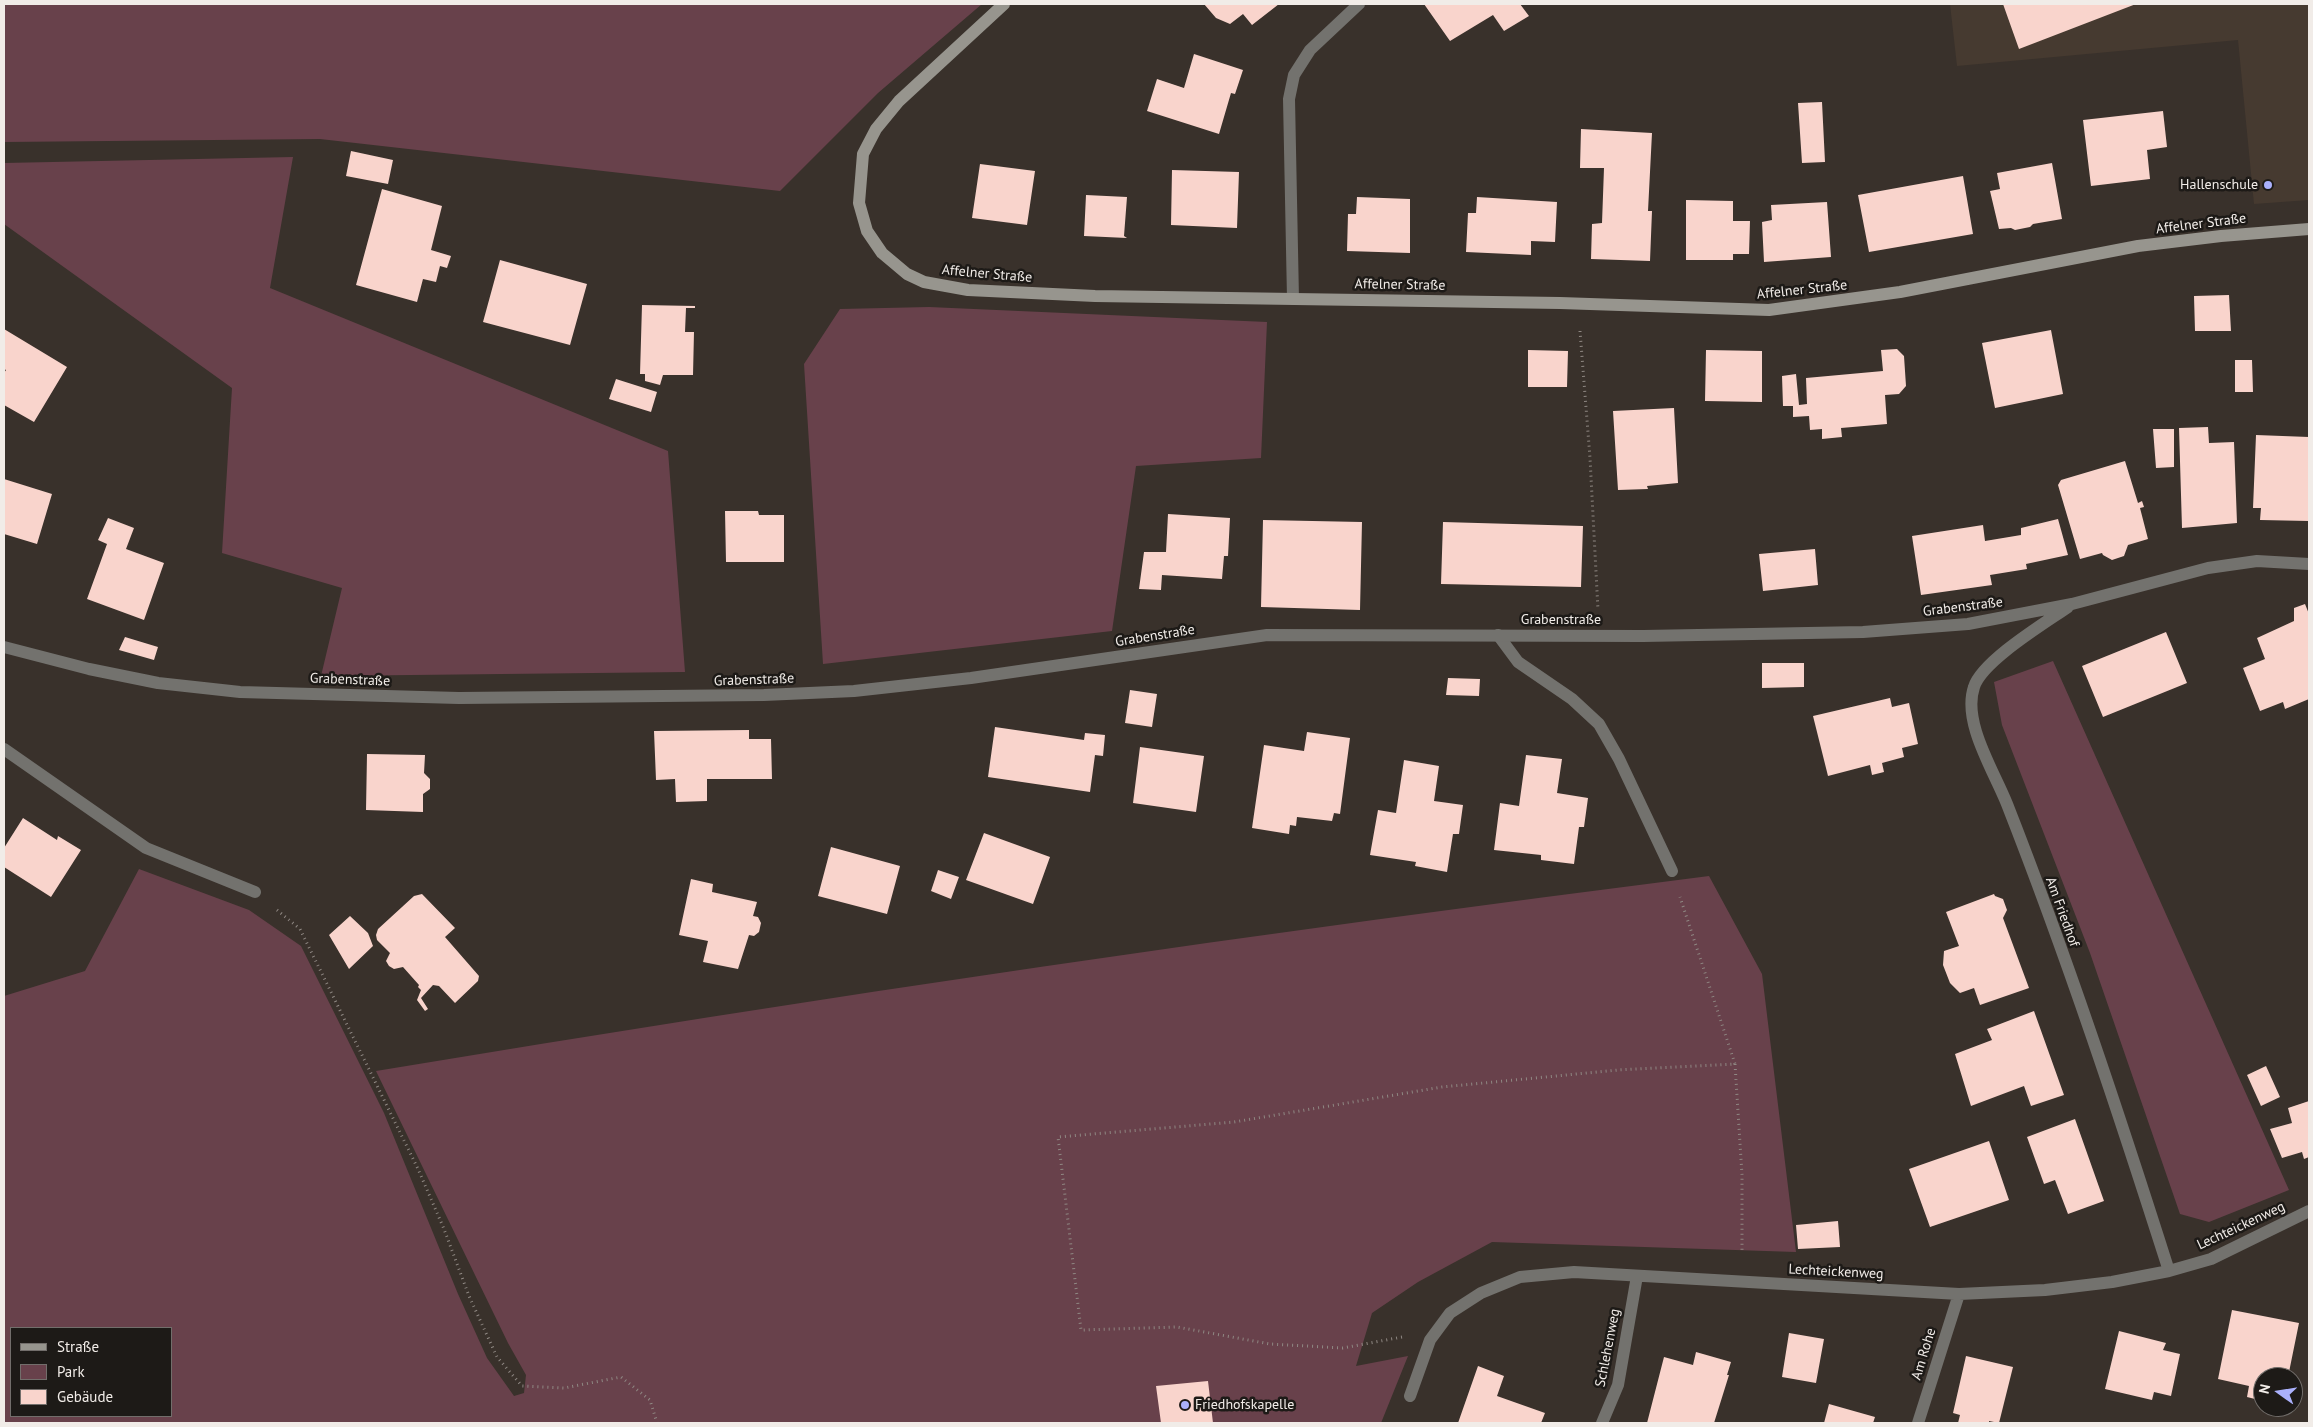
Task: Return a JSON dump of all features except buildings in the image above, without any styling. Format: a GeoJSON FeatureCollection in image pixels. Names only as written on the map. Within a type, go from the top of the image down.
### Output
{"type":"FeatureCollection","features":[{"type":"Feature","properties":{"kind":"main road","name":"Affelner Straße"},"geometry":{"type":"LineString","coordinates":[[1004,4],[899,101],[876,129],[863,154],[859,203],[867,231],[882,253],[906,274],[924,282],[950,288],[1095,296],[1293,298],[1769,310],[1900,292],[2138,246],[2240,234],[2309,229]]}},
{"type":"Feature","properties":{"kind":"street"},"geometry":{"type":"LineString","coordinates":[[1293,298],[1289,99],[1294,75],[1310,50],[1359,4]]}},
{"type":"Feature","properties":{"kind":"street","name":"Grabenstraße"},"geometry":{"type":"LineString","coordinates":[[4,647],[89,669],[158,683],[240,692],[459,698],[764,695],[854,690],[1079,664],[1267,635],[1599,635],[1862,632],[1968,624],[2072,604],[2208,568],[2257,561],[2309,564]]}},
{"type":"Feature","properties":{"kind":"street","name":"Am Friedhof"},"geometry":{"type":"LineString","coordinates":[[2072,604],[1986,668],[1974,685],[1971,702],[1972,722],[2007,804],[2064,958],[2124,1130],[2169,1271]]}},
{"type":"Feature","properties":{"kind":"street"},"geometry":{"type":"LineString","coordinates":[[1498,635],[1518,662],[1572,699],[1599,724],[1619,759],[1672,871]]}},
{"type":"Feature","properties":{"kind":"street"},"geometry":{"type":"LineString","coordinates":[[4,749],[146,848],[255,892]]}},
{"type":"Feature","properties":{"kind":"street","name":"Lechteickenweg"},"geometry":{"type":"LineString","coordinates":[[1410,1396],[1430,1340],[1450,1313],[1480,1293],[1520,1277],[1574,1272],[1959,1294],[2045,1290],[2112,1282],[2169,1271],[2212,1259],[2309,1211]]}},
{"type":"Feature","properties":{"kind":"street","name":"Schlehenweg"},"geometry":{"type":"LineString","coordinates":[[1602,1423],[1618,1385],[1636,1276]]}},
{"type":"Feature","properties":{"kind":"street","name":"Am Rohe"},"geometry":{"type":"LineString","coordinates":[[1918,1423],[1959,1294]]}},
{"type":"Feature","properties":{"kind":"path"},"geometry":{"type":"LineString","coordinates":[[1578,304],[1590,458],[1599,635]]}},
{"type":"Feature","properties":{"kind":"path"},"geometry":{"type":"LineString","coordinates":[[1672,871],[1734,1064],[1742,1175],[1742,1282]]}},
{"type":"Feature","properties":{"kind":"path"},"geometry":{"type":"LineString","coordinates":[[255,892],[300,929],[418,1170],[444,1229],[469,1296],[497,1356],[522,1386],[564,1388],[621,1377],[650,1400],[656,1423]]}},
{"type":"Feature","properties":{"kind":"path"},"geometry":{"type":"LineString","coordinates":[[1437,1330],[1343,1348],[1270,1344],[1177,1327],[1082,1330],[1058,1137],[1234,1122],[1442,1087],[1618,1070],[1734,1064]]}},
{"type":"Feature","properties":{"kind":"shaded area"},"geometry":{"type":"Polygon","coordinates":[[[1950,4],[2309,4],[2309,200],[2254,204],[2238,40],[1957,66],[1950,4]]]}},
{"type":"Feature","properties":{"kind":"green space"},"geometry":{"type":"Polygon","coordinates":[[[4,4],[982,4],[878,93],[780,191],[320,139],[4,142],[4,4]]]}},
{"type":"Feature","properties":{"kind":"green space"},"geometry":{"type":"Polygon","coordinates":[[[293,157],[270,288],[668,451],[685,672],[321,676],[342,588],[222,553],[232,388],[4,224],[4,163],[293,157]]]}},
{"type":"Feature","properties":{"kind":"green space"},"geometry":{"type":"Polygon","coordinates":[[[929,307],[1267,322],[1261,458],[1136,466],[1112,631],[823,664],[804,364],[840,309],[929,307]]]}},
{"type":"Feature","properties":{"kind":"green space"},"geometry":{"type":"Polygon","coordinates":[[[2053,661],[2289,1190],[2209,1222],[2180,1214],[2090,953],[2002,725],[1994,682],[2053,661]]]}},
{"type":"Feature","properties":{"kind":"green space"},"geometry":{"type":"Polygon","coordinates":[[[139,869],[249,910],[301,946],[384,1113],[458,1294],[487,1358],[514,1396],[524,1393],[526,1375],[508,1343],[376,1071],[709,1017],[1042,967],[1542,897],[1709,876],[1762,974],[1796,1252],[1492,1242],[1418,1282],[1372,1313],[1356,1366],[1408,1356],[1381,1423],[4,1423],[4,996],[85,971],[139,869]]]}},
{"type":"Feature","properties":{"kind":"place","name":"Hallenschule"},"geometry":{"type":"Point","coordinates":[2268,185]}},
{"type":"Feature","properties":{"kind":"place","name":"Friedhofskapelle"},"geometry":{"type":"Point","coordinates":[1185,1405]}}]}
